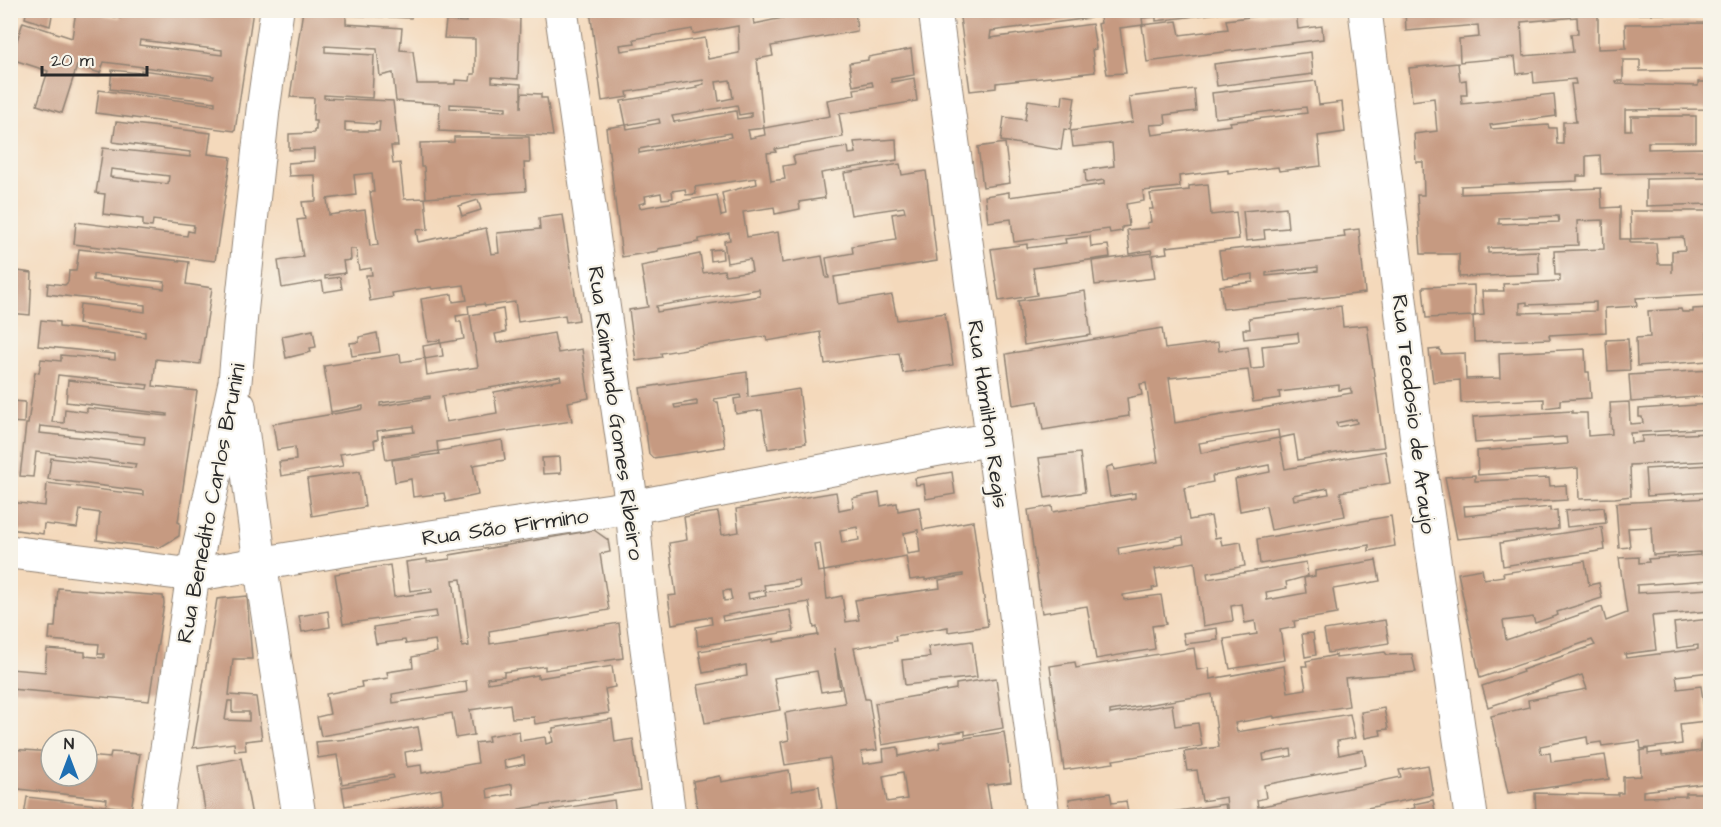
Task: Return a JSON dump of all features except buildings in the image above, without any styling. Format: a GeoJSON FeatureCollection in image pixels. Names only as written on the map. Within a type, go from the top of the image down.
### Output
{"type":"FeatureCollection","features":[{"type":"Feature","properties":{"kind":"street","name":"Rua Benedito Carlos Brunini"},"geometry":{"type":"LineString","coordinates":[[157,816],[193,575],[235,382],[260,134],[277,10]]}},
{"type":"Feature","properties":{"kind":"street","name":"Rua Raimundo Gomes Ribeiro"},"geometry":{"type":"LineString","coordinates":[[561,10],[632,507],[640,595],[669,816]]}},
{"type":"Feature","properties":{"kind":"street","name":"Rua Hamilton Regis"},"geometry":{"type":"LineString","coordinates":[[935,10],[1043,816]]}},
{"type":"Feature","properties":{"kind":"street","name":"Rua Teodosio de Araujo"},"geometry":{"type":"LineString","coordinates":[[1365,10],[1418,449],[1471,816]]}},
{"type":"Feature","properties":{"kind":"street"},"geometry":{"type":"LineString","coordinates":[[235,382],[299,816]]}},
{"type":"Feature","properties":{"kind":"street","name":"Rua São Firmino"},"geometry":{"type":"LineString","coordinates":[[10,552],[193,575],[632,507],[992,438]]}}]}
